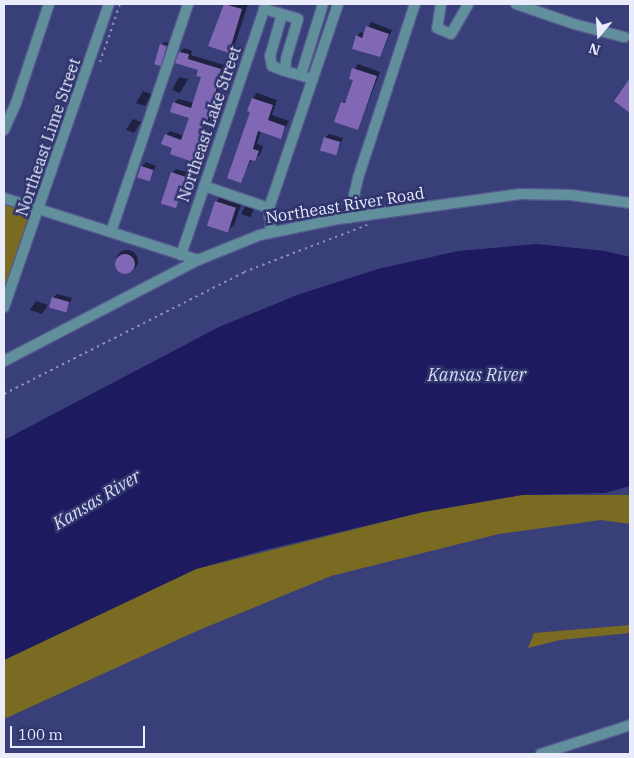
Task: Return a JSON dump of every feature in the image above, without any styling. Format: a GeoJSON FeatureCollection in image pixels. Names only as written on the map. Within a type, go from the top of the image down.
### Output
{"type":"FeatureCollection","features":[{"type":"Feature","properties":{"kind":"street"},"geometry":{"type":"LineString","coordinates":[[4,130],[16,103],[49,4]]}},
{"type":"Feature","properties":{"kind":"street","name":"Northeast Lime Street"},"geometry":{"type":"LineString","coordinates":[[4,307],[109,4]]}},
{"type":"Feature","properties":{"kind":"street"},"geometry":{"type":"LineString","coordinates":[[111,232],[188,4]]}},
{"type":"Feature","properties":{"kind":"street"},"geometry":{"type":"LineString","coordinates":[[301,75],[323,4]]}},
{"type":"Feature","properties":{"kind":"street"},"geometry":{"type":"LineString","coordinates":[[271,232],[269,208],[338,4]]}},
{"type":"Feature","properties":{"kind":"street"},"geometry":{"type":"LineString","coordinates":[[349,218],[358,178],[415,4]]}},
{"type":"Feature","properties":{"kind":"street"},"geometry":{"type":"LineString","coordinates":[[442,4],[437,28],[451,34],[468,4]]}},
{"type":"Feature","properties":{"kind":"street"},"geometry":{"type":"LineString","coordinates":[[516,4],[574,24],[624,37]]}},
{"type":"Feature","properties":{"kind":"street"},"geometry":{"type":"LineString","coordinates":[[265,6],[298,19],[286,59],[286,71]]}},
{"type":"Feature","properties":{"kind":"street","name":"Northeast Lake Street"},"geometry":{"type":"LineString","coordinates":[[181,255],[265,6]]}},
{"type":"Feature","properties":{"kind":"street"},"geometry":{"type":"LineString","coordinates":[[279,13],[281,18],[270,56],[272,66],[313,79]]}},
{"type":"Feature","properties":{"kind":"street"},"geometry":{"type":"LineString","coordinates":[[204,186],[269,208]]}},
{"type":"Feature","properties":{"kind":"street","name":"Northeast River Road"},"geometry":{"type":"LineString","coordinates":[[4,361],[198,260],[230,245],[271,232],[349,218],[520,194],[571,194],[630,203]]}},
{"type":"Feature","properties":{"kind":"street"},"geometry":{"type":"LineString","coordinates":[[4,198],[198,260]]}},
{"type":"Feature","properties":{"kind":"street"},"geometry":{"type":"LineString","coordinates":[[541,754],[630,725]]}},
{"type":"Feature","properties":{"kind":"path"},"geometry":{"type":"LineString","coordinates":[[100,62],[120,4]]}},
{"type":"Feature","properties":{"kind":"path"},"geometry":{"type":"LineString","coordinates":[[4,394],[235,276],[372,222]]}},
{"type":"Feature","properties":{"kind":"shaded area"},"geometry":{"type":"Polygon","coordinates":[[[4,202],[25,209],[29,217],[4,298],[4,202]]]}},
{"type":"Feature","properties":{"kind":"shaded area"},"geometry":{"type":"Polygon","coordinates":[[[522,495],[630,495],[630,524],[601,520],[499,534],[331,576],[199,630],[4,719],[4,660],[196,569],[423,512],[522,495]]]}},
{"type":"Feature","properties":{"kind":"shaded area"},"geometry":{"type":"Polygon","coordinates":[[[630,625],[630,633],[560,640],[528,648],[534,633],[630,625]]]}},
{"type":"Feature","properties":{"kind":"water","name":"Kansas River"},"geometry":{"type":"Polygon","coordinates":[[[537,244],[605,251],[630,257],[630,486],[605,493],[522,495],[423,512],[260,551],[196,569],[4,660],[4,440],[219,327],[297,295],[378,269],[458,251],[537,244]]]}},
{"type":"Feature","properties":{"kind":"building"},"geometry":{"type":"Polygon","coordinates":[[[224,4],[242,9],[229,53],[208,46],[224,4]]]}},
{"type":"Feature","properties":{"kind":"building"},"geometry":{"type":"Polygon","coordinates":[[[366,26],[389,34],[380,57],[352,49],[356,35],[362,38],[366,26]]]}},
{"type":"Feature","properties":{"kind":"building"},"geometry":{"type":"Polygon","coordinates":[[[160,44],[167,46],[161,66],[154,64],[160,44]]]}},
{"type":"Feature","properties":{"kind":"building"},"geometry":{"type":"Polygon","coordinates":[[[179,52],[189,54],[188,59],[221,69],[212,108],[193,162],[170,154],[172,148],[161,144],[165,134],[181,140],[189,118],[170,112],[173,102],[191,108],[201,77],[196,76],[198,70],[175,63],[179,52]]]}},
{"type":"Feature","properties":{"kind":"building"},"geometry":{"type":"Polygon","coordinates":[[[352,68],[377,76],[358,130],[334,122],[341,102],[345,103],[353,80],[349,79],[352,68]]]}},
{"type":"Feature","properties":{"kind":"building"},"geometry":{"type":"Polygon","coordinates":[[[630,78],[630,113],[614,101],[630,78]]]}},
{"type":"Feature","properties":{"kind":"building"},"geometry":{"type":"Polygon","coordinates":[[[252,98],[273,105],[268,120],[285,126],[281,139],[258,131],[253,149],[259,151],[255,161],[250,160],[241,183],[227,178],[250,112],[247,111],[252,98]]]}},
{"type":"Feature","properties":{"kind":"building"},"geometry":{"type":"Polygon","coordinates":[[[324,137],[340,142],[336,155],[320,150],[324,137]]]}},
{"type":"Feature","properties":{"kind":"building"},"geometry":{"type":"Polygon","coordinates":[[[141,166],[153,170],[150,181],[137,177],[141,166]]]}},
{"type":"Feature","properties":{"kind":"building"},"geometry":{"type":"Polygon","coordinates":[[[171,172],[186,177],[176,208],[161,203],[171,172]]]}},
{"type":"Feature","properties":{"kind":"building"},"geometry":{"type":"Polygon","coordinates":[[[215,201],[236,208],[228,233],[207,226],[215,201]]]}},
{"type":"Feature","properties":{"kind":"building"},"geometry":{"type":"Polygon","coordinates":[[[121,254],[129,254],[135,260],[135,268],[129,274],[121,274],[115,268],[115,260],[121,254]]]}},
{"type":"Feature","properties":{"kind":"building"},"geometry":{"type":"Polygon","coordinates":[[[52,297],[69,302],[66,313],[49,308],[52,297]]]}}]}
